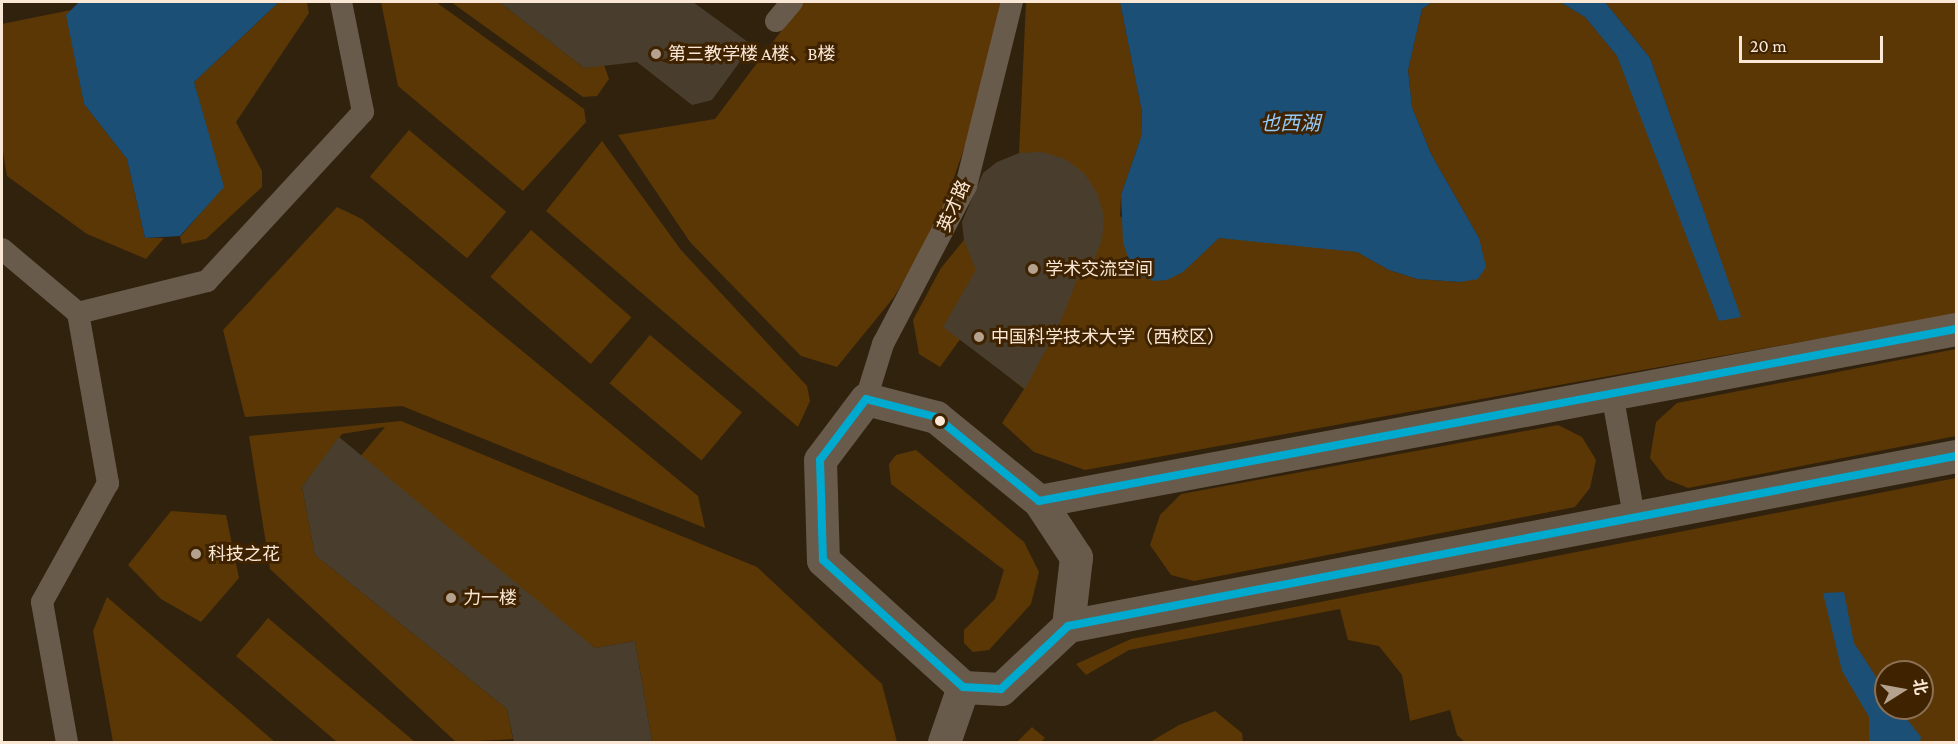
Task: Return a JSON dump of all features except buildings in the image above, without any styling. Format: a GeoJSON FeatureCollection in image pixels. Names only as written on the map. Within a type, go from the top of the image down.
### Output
{"type":"FeatureCollection","features":[{"type":"Feature","properties":{"kind":"street"},"geometry":{"type":"LineString","coordinates":[[1039,501],[1956,329]]}},
{"type":"Feature","properties":{"kind":"street"},"geometry":{"type":"LineString","coordinates":[[1068,626],[1076,557],[1039,501],[936,417],[866,399],[819,460],[824,560],[963,687],[1001,689],[1068,626],[1956,456]]}},
{"type":"Feature","properties":{"kind":"street"},"geometry":{"type":"LineString","coordinates":[[944,742],[963,687]]}},
{"type":"Feature","properties":{"kind":"lane"},"geometry":{"type":"LineString","coordinates":[[78,313],[207,281],[363,112],[341,2]]}},
{"type":"Feature","properties":{"kind":"lane"},"geometry":{"type":"LineString","coordinates":[[777,21],[792,2]]}},
{"type":"Feature","properties":{"kind":"lane","name":"英才路"},"geometry":{"type":"LineString","coordinates":[[866,399],[883,344],[966,186],[1012,2]]}},
{"type":"Feature","properties":{"kind":"lane"},"geometry":{"type":"LineString","coordinates":[[2,249],[78,313],[108,483],[42,602],[67,742]]}},
{"type":"Feature","properties":{"kind":"lane"},"geometry":{"type":"LineString","coordinates":[[1612,393],[1634,517]]}},
{"type":"Feature","properties":{"kind":"shaded area"},"geometry":{"type":"Polygon","coordinates":[[[279,2],[307,2],[309,13],[236,122],[262,171],[262,187],[206,239],[182,244],[180,237],[223,187],[194,82],[279,2]]]}},
{"type":"Feature","properties":{"kind":"shaded area"},"geometry":{"type":"Polygon","coordinates":[[[381,2],[436,2],[584,109],[586,122],[523,191],[398,86],[381,2]]]}},
{"type":"Feature","properties":{"kind":"shaded area"},"geometry":{"type":"Polygon","coordinates":[[[451,2],[499,2],[584,68],[604,65],[609,79],[597,96],[583,97],[451,2]]]}},
{"type":"Feature","properties":{"kind":"shaded area"},"geometry":{"type":"Polygon","coordinates":[[[803,2],[1001,2],[967,140],[937,226],[894,297],[837,367],[801,356],[690,242],[618,135],[715,119],[803,2]]]}},
{"type":"Feature","properties":{"kind":"shaded area"},"geometry":{"type":"Polygon","coordinates":[[[1026,2],[1120,2],[1142,112],[1141,137],[1121,195],[1120,216],[1183,271],[1219,238],[1337,248],[1357,252],[1389,270],[1417,279],[1460,282],[1479,238],[1431,154],[1412,107],[1408,70],[1422,9],[1432,2],[1560,2],[1585,17],[1617,56],[1639,110],[1740,316],[1650,58],[1605,2],[1956,2],[1956,314],[1085,470],[1034,452],[1002,423],[1024,389],[961,338],[940,367],[919,354],[913,320],[941,268],[964,240],[980,185],[1019,153],[1026,2]]]}},
{"type":"Feature","properties":{"kind":"shaded area"},"geometry":{"type":"Polygon","coordinates":[[[71,10],[67,16],[84,104],[127,159],[145,238],[164,238],[146,259],[87,234],[7,176],[2,146],[2,24],[71,10]]]}},
{"type":"Feature","properties":{"kind":"shaded area"},"geometry":{"type":"Polygon","coordinates":[[[409,130],[506,212],[467,258],[370,177],[409,130]]]}},
{"type":"Feature","properties":{"kind":"shaded area"},"geometry":{"type":"Polygon","coordinates":[[[602,141],[681,250],[807,386],[810,401],[798,427],[546,211],[602,141]]]}},
{"type":"Feature","properties":{"kind":"shaded area"},"geometry":{"type":"Polygon","coordinates":[[[337,207],[362,219],[698,496],[705,528],[402,406],[245,417],[223,330],[337,207]]]}},
{"type":"Feature","properties":{"kind":"shaded area"},"geometry":{"type":"Polygon","coordinates":[[[531,230],[631,317],[591,364],[490,277],[531,230]]]}},
{"type":"Feature","properties":{"kind":"shaded area"},"geometry":{"type":"Polygon","coordinates":[[[650,335],[742,412],[701,460],[610,383],[650,335]]]}},
{"type":"Feature","properties":{"kind":"shaded area"},"geometry":{"type":"Polygon","coordinates":[[[1956,349],[1956,436],[1688,488],[1666,479],[1650,458],[1656,422],[1677,403],[1956,349]]]}},
{"type":"Feature","properties":{"kind":"shaded area"},"geometry":{"type":"Polygon","coordinates":[[[401,421],[757,567],[882,684],[897,742],[652,742],[635,641],[595,648],[353,465],[385,427],[342,434],[302,487],[315,555],[507,709],[513,739],[456,742],[270,569],[249,436],[401,421]]]}},
{"type":"Feature","properties":{"kind":"shaded area"},"geometry":{"type":"Polygon","coordinates":[[[1558,425],[1582,437],[1596,460],[1590,488],[1575,507],[1194,581],[1171,575],[1150,545],[1160,515],[1181,494],[1558,425]]]}},
{"type":"Feature","properties":{"kind":"shaded area"},"geometry":{"type":"Polygon","coordinates":[[[916,450],[1024,542],[1039,572],[1031,604],[989,650],[973,652],[964,643],[964,630],[995,599],[1004,570],[891,484],[889,464],[896,455],[916,450]]]}},
{"type":"Feature","properties":{"kind":"shaded area"},"geometry":{"type":"Polygon","coordinates":[[[1956,478],[1956,742],[1465,742],[1457,735],[1450,710],[1410,721],[1402,675],[1379,646],[1348,640],[1340,609],[1129,650],[1086,675],[1076,664],[1131,639],[1956,478]]]}},
{"type":"Feature","properties":{"kind":"shaded area"},"geometry":{"type":"Polygon","coordinates":[[[171,511],[226,515],[239,578],[201,622],[161,599],[128,565],[171,511]]]}},
{"type":"Feature","properties":{"kind":"shaded area"},"geometry":{"type":"Polygon","coordinates":[[[107,597],[275,742],[113,742],[93,631],[107,597]]]}},
{"type":"Feature","properties":{"kind":"shaded area"},"geometry":{"type":"Polygon","coordinates":[[[268,618],[415,742],[337,742],[236,656],[268,618]]]}},
{"type":"Feature","properties":{"kind":"shaded area"},"geometry":{"type":"Polygon","coordinates":[[[1215,711],[1242,733],[1243,742],[1150,742],[1179,725],[1215,711]]]}},
{"type":"Feature","properties":{"kind":"shaded area"},"geometry":{"type":"Polygon","coordinates":[[[1032,727],[1045,738],[1041,742],[1017,742],[1032,727]]]}},
{"type":"Feature","properties":{"kind":"water"},"geometry":{"type":"Polygon","coordinates":[[[79,2],[279,2],[194,82],[224,187],[180,236],[145,238],[127,159],[84,104],[66,15],[79,2]]]}},
{"type":"Feature","properties":{"kind":"water","name":"也西湖"},"geometry":{"type":"Polygon","coordinates":[[[1120,2],[1432,2],[1422,9],[1408,70],[1412,107],[1431,154],[1479,238],[1486,267],[1478,279],[1460,282],[1417,279],[1389,270],[1357,252],[1219,238],[1183,272],[1167,280],[1154,281],[1133,273],[1123,242],[1121,195],[1141,137],[1142,112],[1120,2]]]}},
{"type":"Feature","properties":{"kind":"water"},"geometry":{"type":"Polygon","coordinates":[[[1560,2],[1605,2],[1650,58],[1741,317],[1719,321],[1617,56],[1585,17],[1560,2]]]}},
{"type":"Feature","properties":{"kind":"water"},"geometry":{"type":"Polygon","coordinates":[[[1844,592],[1854,643],[1874,674],[1874,720],[1908,720],[1921,737],[1920,742],[1869,742],[1869,717],[1842,671],[1823,593],[1844,592]]]}},
{"type":"Feature","properties":{"kind":"transit line"},"geometry":{"type":"LineString","coordinates":[[1956,329],[1039,501],[936,417],[866,399],[820,460],[823,560],[963,687],[1001,689],[1068,626],[1956,456]]}},
{"type":"Feature","properties":{"kind":"place","name":"第三教学楼 A楼、B楼"},"geometry":{"type":"Point","coordinates":[656,54]}},
{"type":"Feature","properties":{"kind":"place","name":"学术交流空间"},"geometry":{"type":"Point","coordinates":[1033,269]}},
{"type":"Feature","properties":{"kind":"place","name":"中国科学技术大学（西校区）"},"geometry":{"type":"Point","coordinates":[979,337]}},
{"type":"Feature","properties":{"kind":"place","name":"科技之花"},"geometry":{"type":"Point","coordinates":[196,554]}},
{"type":"Feature","properties":{"kind":"place","name":"力一楼"},"geometry":{"type":"Point","coordinates":[451,598]}}]}
